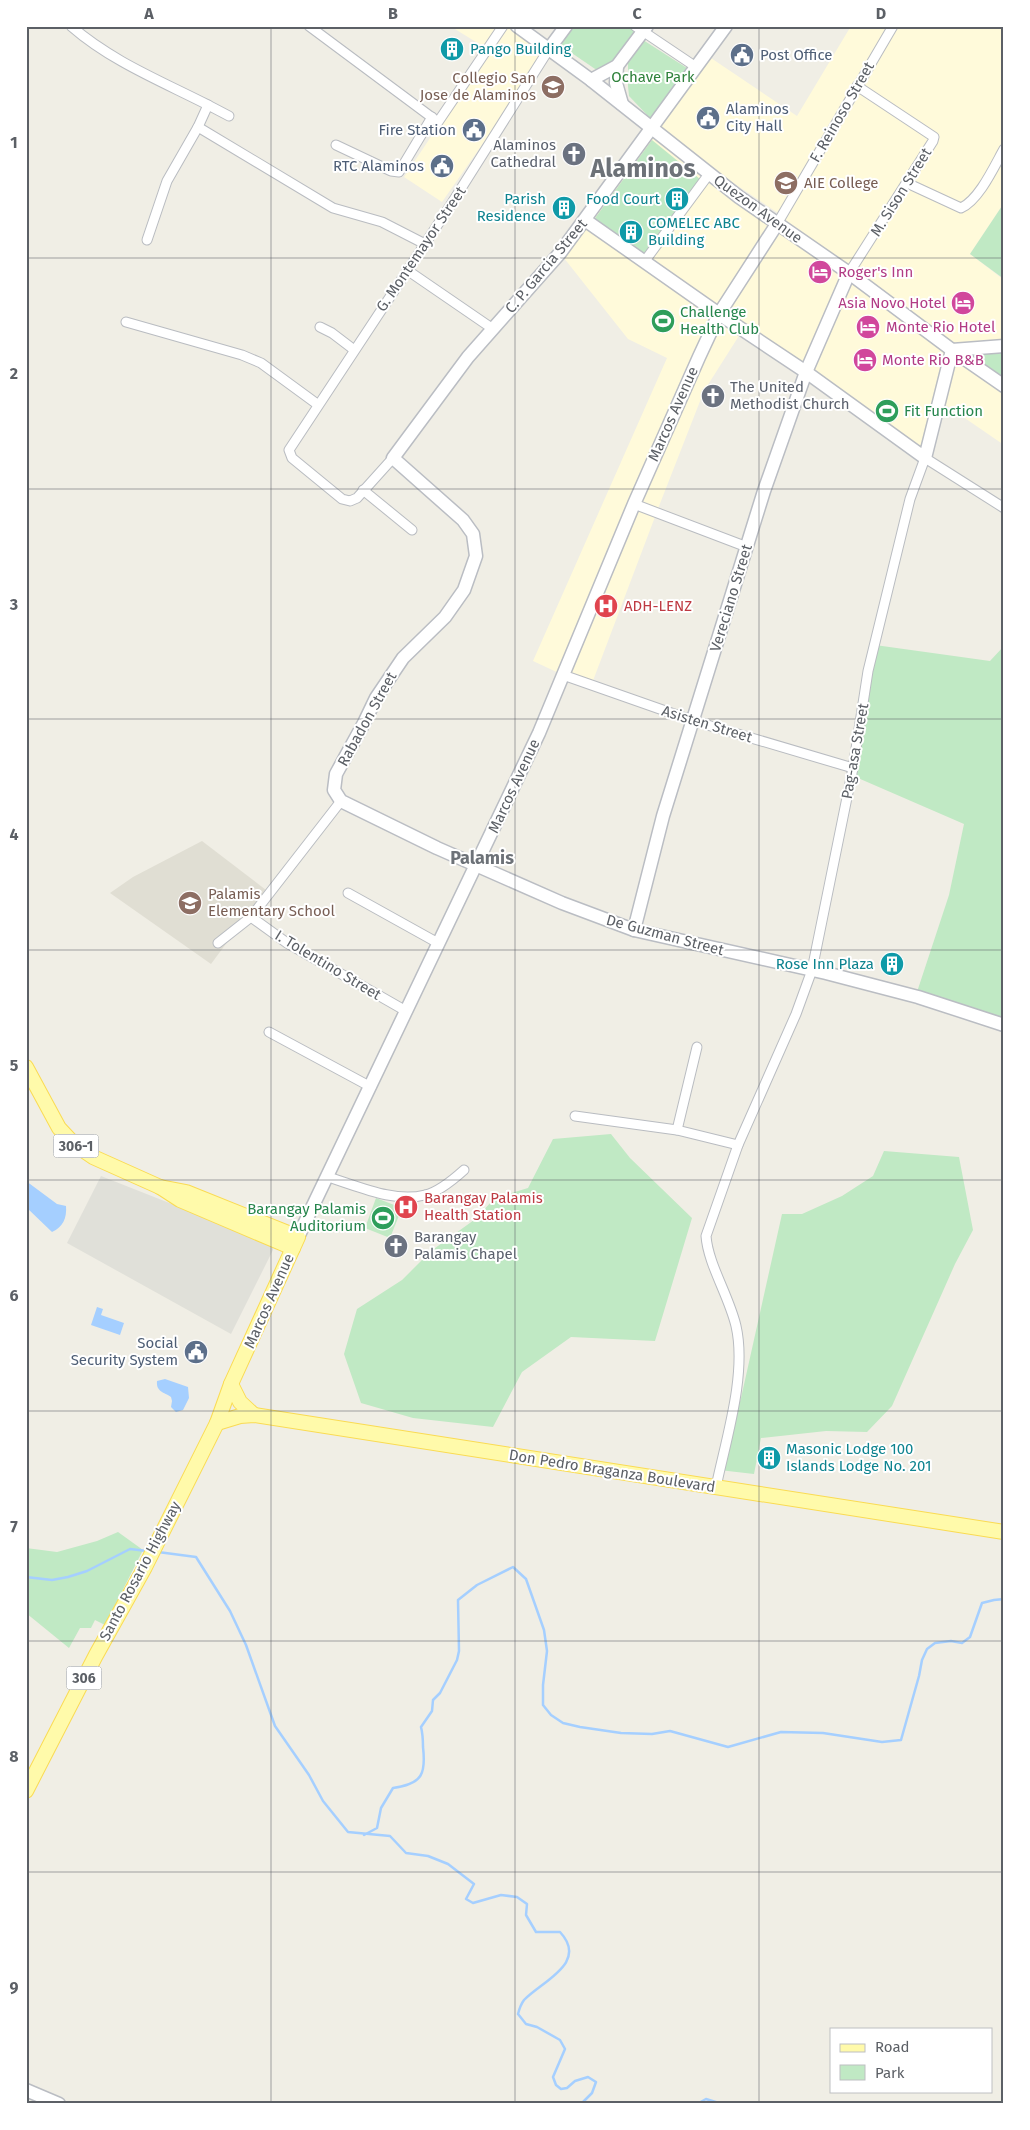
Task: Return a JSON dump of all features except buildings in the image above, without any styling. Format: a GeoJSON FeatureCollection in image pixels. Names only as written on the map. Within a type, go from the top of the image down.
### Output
{"type":"FeatureCollection","features":[{"type":"Feature","properties":{"kind":"main road","name":"306-1"},"geometry":{"type":"LineString","coordinates":[[26,1067],[59,1128],[74,1144],[93,1157],[160,1188],[180,1200],[296,1243]]}},
{"type":"Feature","properties":{"kind":"main road","name":"Marcos Avenue"},"geometry":{"type":"LineString","coordinates":[[224,1404],[296,1243]]}},
{"type":"Feature","properties":{"kind":"main road"},"geometry":{"type":"LineString","coordinates":[[217,1423],[247,1415],[232,1384]]}},
{"type":"Feature","properties":{"kind":"main road","name":"Don Pedro Braganza Boulevard"},"geometry":{"type":"LineString","coordinates":[[224,1404],[247,1415],[1004,1532]]}},
{"type":"Feature","properties":{"kind":"main road","name":"Santo Rosario Highway"},"geometry":{"type":"LineString","coordinates":[[26,1791],[87,1671],[160,1538],[217,1423],[224,1404]]}},
{"type":"Feature","properties":{"kind":"street"},"geometry":{"type":"LineString","coordinates":[[71,26],[87,40],[139,71],[229,116]]}},
{"type":"Feature","properties":{"kind":"street"},"geometry":{"type":"LineString","coordinates":[[309,26],[435,119]]}},
{"type":"Feature","properties":{"kind":"street"},"geometry":{"type":"LineString","coordinates":[[336,145],[391,171],[399,172],[503,26]]}},
{"type":"Feature","properties":{"kind":"street","name":"Quezon Avenue"},"geometry":{"type":"LineString","coordinates":[[517,26],[591,80],[709,174],[777,224],[850,273],[952,350],[1004,386]]}},
{"type":"Feature","properties":{"kind":"street"},"geometry":{"type":"LineString","coordinates":[[549,49],[566,26]]}},
{"type":"Feature","properties":{"kind":"street","name":"C. P. Garcia Street"},"geometry":{"type":"LineString","coordinates":[[356,498],[393,458],[468,357],[560,253],[726,26]]}},
{"type":"Feature","properties":{"kind":"street","name":"F. Reinoso Street"},"geometry":{"type":"LineString","coordinates":[[777,224],[893,26]]}},
{"type":"Feature","properties":{"kind":"street"},"geometry":{"type":"LineString","coordinates":[[591,80],[617,66],[642,28],[696,67]]}},
{"type":"Feature","properties":{"kind":"street","name":"G. Montemayor Street"},"geometry":{"type":"LineString","coordinates":[[356,498],[350,501],[342,499],[292,458],[290,446],[450,206],[549,49]]}},
{"type":"Feature","properties":{"kind":"street"},"geometry":{"type":"LineString","coordinates":[[617,66],[616,83],[622,104]]}},
{"type":"Feature","properties":{"kind":"street","name":"M. Sison Street"},"geometry":{"type":"LineString","coordinates":[[850,273],[907,184],[933,141],[934,136],[857,86]]}},
{"type":"Feature","properties":{"kind":"street"},"geometry":{"type":"LineString","coordinates":[[147,240],[167,181],[198,127],[208,105]]}},
{"type":"Feature","properties":{"kind":"street"},"geometry":{"type":"LineString","coordinates":[[198,127],[333,208],[382,222],[423,244]]}},
{"type":"Feature","properties":{"kind":"street"},"geometry":{"type":"LineString","coordinates":[[907,184],[961,208],[967,205],[988,178],[1004,149]]}},
{"type":"Feature","properties":{"kind":"street"},"geometry":{"type":"LineString","coordinates":[[644,262],[709,174]]}},
{"type":"Feature","properties":{"kind":"street"},"geometry":{"type":"LineString","coordinates":[[585,220],[719,314],[806,372],[925,458],[1004,508]]}},
{"type":"Feature","properties":{"kind":"street","name":"Marcos Avenue"},"geometry":{"type":"LineString","coordinates":[[296,1243],[539,732],[634,504],[719,314],[777,224]]}},
{"type":"Feature","properties":{"kind":"street"},"geometry":{"type":"LineString","coordinates":[[407,270],[493,329]]}},
{"type":"Feature","properties":{"kind":"street","name":"Vereciano Street"},"geometry":{"type":"LineString","coordinates":[[634,930],[663,816],[764,491],[806,372],[850,273]]}},
{"type":"Feature","properties":{"kind":"street"},"geometry":{"type":"LineString","coordinates":[[126,322],[242,355],[261,363],[317,404]]}},
{"type":"Feature","properties":{"kind":"street"},"geometry":{"type":"LineString","coordinates":[[320,327],[332,333],[353,349]]}},
{"type":"Feature","properties":{"kind":"street"},"geometry":{"type":"LineString","coordinates":[[952,350],[1004,346]]}},
{"type":"Feature","properties":{"kind":"street","name":"Pag-asa Street"},"geometry":{"type":"LineString","coordinates":[[716,1487],[738,1381],[739,1350],[736,1326],[723,1286],[706,1246],[706,1236],[738,1145],[796,1014],[812,970],[853,768],[868,671],[910,499],[925,458],[952,350]]}},
{"type":"Feature","properties":{"kind":"street","name":"Rabadon Street"},"geometry":{"type":"LineString","coordinates":[[341,801],[334,790],[336,774],[376,698],[403,658],[445,617],[464,590],[476,556],[472,534],[463,520],[393,458]]}},
{"type":"Feature","properties":{"kind":"street"},"geometry":{"type":"LineString","coordinates":[[363,490],[412,530]]}},
{"type":"Feature","properties":{"kind":"street"},"geometry":{"type":"LineString","coordinates":[[634,504],[747,547]]}},
{"type":"Feature","properties":{"kind":"street","name":"Asisten Street"},"geometry":{"type":"LineString","coordinates":[[562,675],[694,721],[853,768]]}},
{"type":"Feature","properties":{"kind":"street"},"geometry":{"type":"LineString","coordinates":[[218,943],[251,918],[341,801]]}},
{"type":"Feature","properties":{"kind":"street","name":"De Guzman Street"},"geometry":{"type":"LineString","coordinates":[[341,801],[476,865],[562,903],[634,930],[812,970],[918,997],[1004,1025]]}},
{"type":"Feature","properties":{"kind":"street"},"geometry":{"type":"LineString","coordinates":[[348,893],[438,943]]}},
{"type":"Feature","properties":{"kind":"street","name":"I. Tolentino Street"},"geometry":{"type":"LineString","coordinates":[[251,918],[287,943],[406,1011]]}},
{"type":"Feature","properties":{"kind":"street"},"geometry":{"type":"LineString","coordinates":[[269,1032],[370,1087]]}},
{"type":"Feature","properties":{"kind":"street"},"geometry":{"type":"LineString","coordinates":[[677,1130],[697,1047]]}},
{"type":"Feature","properties":{"kind":"street"},"geometry":{"type":"LineString","coordinates":[[575,1116],[677,1130],[738,1145]]}},
{"type":"Feature","properties":{"kind":"street"},"geometry":{"type":"LineString","coordinates":[[328,1176],[390,1196],[406,1196],[425,1195],[434,1191],[464,1170]]}},
{"type":"Feature","properties":{"kind":"street"},"geometry":{"type":"LineString","coordinates":[[26,2090],[59,2104]]}},
{"type":"Feature","properties":{"kind":"shaded area"},"geometry":{"type":"Polygon","coordinates":[[[450,26],[517,26],[549,49],[442,202],[404,177],[489,50],[450,26]]]}},
{"type":"Feature","properties":{"kind":"shaded area"},"geometry":{"type":"Polygon","coordinates":[[[851,26],[888,26],[855,86],[778,213],[720,174],[658,126],[708,56],[797,116],[851,26]]]}},
{"type":"Feature","properties":{"kind":"shaded area"},"geometry":{"type":"Polygon","coordinates":[[[893,26],[1004,26],[1004,203],[970,254],[1004,280],[1004,445],[940,401],[925,458],[742,331],[704,391],[591,686],[533,661],[667,358],[628,339],[560,253],[651,128],[777,224],[893,26]]]}},
{"type":"Feature","properties":{"kind":"shaded area","name":"Palamis Elementary School"},"geometry":{"type":"Polygon","coordinates":[[[202,841],[266,890],[211,964],[110,893],[133,877],[202,841]]]}},
{"type":"Feature","properties":{"kind":"shaded area"},"geometry":{"type":"Polygon","coordinates":[[[101,1176],[273,1244],[273,1250],[231,1334],[67,1243],[101,1176]]]}},
{"type":"Feature","properties":{"kind":"green space"},"geometry":{"type":"Polygon","coordinates":[[[573,26],[628,26],[638,33],[619,56],[601,73],[560,45],[573,26]]]}},
{"type":"Feature","properties":{"kind":"green space","name":"Ochave Park"},"geometry":{"type":"Polygon","coordinates":[[[643,40],[690,70],[652,120],[629,96],[628,63],[643,40]]]}},
{"type":"Feature","properties":{"kind":"green space"},"geometry":{"type":"Polygon","coordinates":[[[652,140],[706,184],[649,262],[593,221],[652,140]]]}},
{"type":"Feature","properties":{"kind":"green space"},"geometry":{"type":"Polygon","coordinates":[[[1004,203],[1004,279],[970,254],[1004,203]]]}},
{"type":"Feature","properties":{"kind":"green space"},"geometry":{"type":"Polygon","coordinates":[[[1004,351],[1004,382],[965,355],[1004,351]]]}},
{"type":"Feature","properties":{"kind":"green space"},"geometry":{"type":"Polygon","coordinates":[[[875,645],[990,661],[1004,646],[1004,1022],[917,992],[949,895],[964,824],[851,775],[875,645]]]}},
{"type":"Feature","properties":{"kind":"green space"},"geometry":{"type":"Polygon","coordinates":[[[611,1134],[630,1158],[692,1218],[655,1341],[571,1337],[522,1372],[493,1427],[413,1418],[361,1403],[344,1354],[357,1309],[402,1280],[431,1251],[474,1220],[495,1198],[528,1188],[553,1139],[611,1134]]]}},
{"type":"Feature","properties":{"kind":"green space"},"geometry":{"type":"Polygon","coordinates":[[[884,1151],[959,1157],[973,1230],[955,1264],[892,1406],[867,1432],[826,1431],[761,1438],[754,1474],[719,1470],[741,1398],[782,1214],[802,1214],[842,1196],[873,1176],[884,1151]]]}},
{"type":"Feature","properties":{"kind":"green space","name":"Barangay Palamis Auditorium"},"geometry":{"type":"Polygon","coordinates":[[[376,1198],[402,1208],[390,1238],[365,1228],[376,1198]]]}},
{"type":"Feature","properties":{"kind":"green space"},"geometry":{"type":"Polygon","coordinates":[[[118,1532],[143,1550],[105,1625],[95,1620],[91,1628],[80,1628],[69,1648],[26,1613],[26,1548],[57,1552],[97,1541],[118,1532]]]}},
{"type":"Feature","properties":{"kind":"water"},"geometry":{"type":"Polygon","coordinates":[[[26,1181],[57,1204],[66,1206],[64,1222],[56,1230],[52,1232],[26,1207],[26,1181]]]}},
{"type":"Feature","properties":{"kind":"water"},"geometry":{"type":"Polygon","coordinates":[[[97,1307],[103,1309],[101,1315],[124,1323],[120,1335],[91,1325],[97,1307]]]}},
{"type":"Feature","properties":{"kind":"water"},"geometry":{"type":"Polygon","coordinates":[[[165,1379],[188,1387],[189,1398],[183,1410],[176,1412],[171,1407],[171,1397],[158,1387],[157,1381],[165,1379]]]}},
{"type":"Feature","properties":{"kind":"waterway"},"geometry":{"type":"LineString","coordinates":[[26,1577],[52,1580],[68,1577],[87,1571],[130,1549],[147,1551]]}},
{"type":"Feature","properties":{"kind":"waterway"},"geometry":{"type":"LineString","coordinates":[[158,1552],[196,1557],[230,1611],[246,1645],[275,1726],[309,1775],[323,1801],[348,1832],[390,1836],[406,1853],[428,1856],[448,1864],[474,1884],[466,1899],[473,1903],[501,1895],[517,1897],[527,1904],[526,1915],[536,1932],[560,1932],[568,1943],[569,1953],[566,1962],[560,1970],[524,2000],[518,2014],[526,2024],[537,2027],[560,2040],[565,2049],[553,2077],[556,2085],[561,2089],[567,2088],[575,2081],[588,2077],[596,2082],[592,2093],[581,2104]]}},
{"type":"Feature","properties":{"kind":"waterway"},"geometry":{"type":"LineString","coordinates":[[364,1835],[377,1828],[381,1808],[393,1788],[411,1784],[420,1776],[423,1770],[424,1756],[421,1727],[432,1711],[433,1700],[440,1693],[457,1660],[459,1651],[458,1600],[477,1585],[513,1567],[526,1579],[544,1630],[547,1651],[543,1705],[551,1715],[563,1723],[580,1727],[621,1733],[652,1734],[670,1731],[728,1747],[781,1732],[823,1733],[882,1742],[901,1740],[922,1660],[927,1649],[935,1643],[951,1641],[962,1643],[970,1637],[982,1603],[1004,1599]]}},
{"type":"Feature","properties":{"kind":"waterway"},"geometry":{"type":"LineString","coordinates":[[697,2104],[706,2099],[722,2104]]}},
{"type":"Feature","properties":{"kind":"place","name":"Pango Building"},"geometry":{"type":"Point","coordinates":[452,49]}},
{"type":"Feature","properties":{"kind":"place","name":"Post Office"},"geometry":{"type":"Point","coordinates":[742,55]}},
{"type":"Feature","properties":{"kind":"place","name":"Collegio San Jose de Alaminos"},"geometry":{"type":"Point","coordinates":[553,87]}},
{"type":"Feature","properties":{"kind":"place","name":"Alaminos City Hall"},"geometry":{"type":"Point","coordinates":[708,118]}},
{"type":"Feature","properties":{"kind":"place","name":"Fire Station"},"geometry":{"type":"Point","coordinates":[474,130]}},
{"type":"Feature","properties":{"kind":"place","name":"Alaminos Cathedral"},"geometry":{"type":"Point","coordinates":[574,154]}},
{"type":"Feature","properties":{"kind":"place","name":"RTC Alaminos"},"geometry":{"type":"Point","coordinates":[442,166]}},
{"type":"Feature","properties":{"kind":"place","name":"AIE College"},"geometry":{"type":"Point","coordinates":[786,183]}},
{"type":"Feature","properties":{"kind":"place","name":"Food Court"},"geometry":{"type":"Point","coordinates":[677,199]}},
{"type":"Feature","properties":{"kind":"place","name":"Parish Residence"},"geometry":{"type":"Point","coordinates":[564,208]}},
{"type":"Feature","properties":{"kind":"place","name":"COMELEC ABC Building"},"geometry":{"type":"Point","coordinates":[631,232]}},
{"type":"Feature","properties":{"kind":"place","name":"Roger's Inn"},"geometry":{"type":"Point","coordinates":[820,272]}},
{"type":"Feature","properties":{"kind":"place","name":"Asia Novo Hotel"},"geometry":{"type":"Point","coordinates":[963,303]}},
{"type":"Feature","properties":{"kind":"place","name":"Challenge Health Club"},"geometry":{"type":"Point","coordinates":[663,321]}},
{"type":"Feature","properties":{"kind":"place","name":"Monte Rio Hotel"},"geometry":{"type":"Point","coordinates":[868,327]}},
{"type":"Feature","properties":{"kind":"place","name":"Monte Rio B&B"},"geometry":{"type":"Point","coordinates":[865,360]}},
{"type":"Feature","properties":{"kind":"place","name":"The United Methodist Church"},"geometry":{"type":"Point","coordinates":[713,396]}},
{"type":"Feature","properties":{"kind":"place","name":"Fit Function"},"geometry":{"type":"Point","coordinates":[887,411]}},
{"type":"Feature","properties":{"kind":"place","name":"ADH-LENZ"},"geometry":{"type":"Point","coordinates":[606,606]}},
{"type":"Feature","properties":{"kind":"place","name":"Palamis Elementary School"},"geometry":{"type":"Point","coordinates":[190,903]}},
{"type":"Feature","properties":{"kind":"place","name":"Rose Inn Plaza"},"geometry":{"type":"Point","coordinates":[892,964]}},
{"type":"Feature","properties":{"kind":"place","name":"Barangay Palamis Health Station"},"geometry":{"type":"Point","coordinates":[406,1207]}},
{"type":"Feature","properties":{"kind":"place","name":"Barangay Palamis Auditorium"},"geometry":{"type":"Point","coordinates":[383,1218]}},
{"type":"Feature","properties":{"kind":"place","name":"Barangay Palamis Chapel"},"geometry":{"type":"Point","coordinates":[396,1246]}},
{"type":"Feature","properties":{"kind":"place","name":"Social Security System"},"geometry":{"type":"Point","coordinates":[196,1352]}},
{"type":"Feature","properties":{"kind":"place","name":"Masonic Lodge 100 Islands Lodge No. 201"},"geometry":{"type":"Point","coordinates":[769,1458]}},
{"type":"Feature","properties":{"kind":"district","name":"Alaminos"},"geometry":{"type":"Point","coordinates":[643,168]}},
{"type":"Feature","properties":{"kind":"district","name":"Palamis"},"geometry":{"type":"Point","coordinates":[482,858]}}]}
